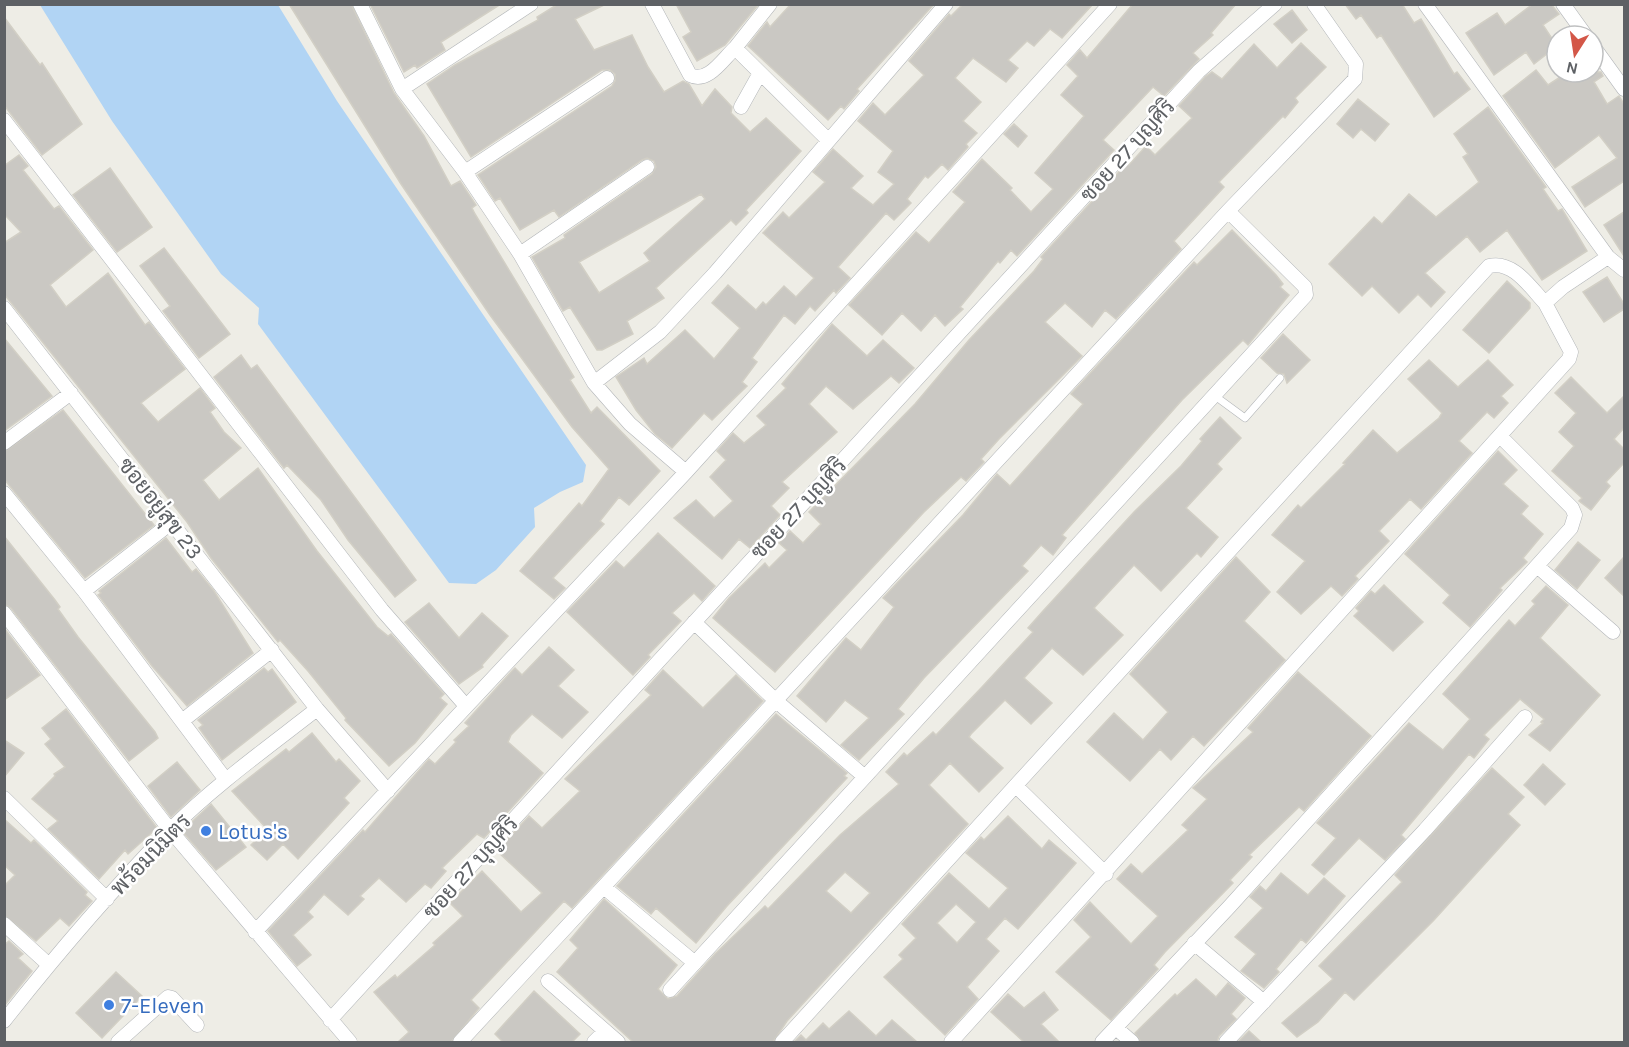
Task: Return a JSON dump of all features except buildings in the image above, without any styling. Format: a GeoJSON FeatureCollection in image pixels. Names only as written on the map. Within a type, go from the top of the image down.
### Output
{"type":"FeatureCollection","features":[{"type":"Feature","properties":{"kind":"street"},"geometry":{"type":"LineString","coordinates":[[360,4],[402,89],[465,172],[520,254],[594,383],[630,424],[686,472]]}},
{"type":"Feature","properties":{"kind":"street"},"geometry":{"type":"LineString","coordinates":[[402,89],[531,4]]}},
{"type":"Feature","properties":{"kind":"street"},"geometry":{"type":"LineString","coordinates":[[652,4],[690,75],[698,78],[705,77],[735,48],[770,4]]}},
{"type":"Feature","properties":{"kind":"street"},"geometry":{"type":"LineString","coordinates":[[594,383],[660,332],[715,273],[946,4]]}},
{"type":"Feature","properties":{"kind":"street"},"geometry":{"type":"LineString","coordinates":[[255,932],[686,472],[1110,4]]}},
{"type":"Feature","properties":{"kind":"street","name":"ซอย 27 บุญศิริ"},"geometry":{"type":"LineString","coordinates":[[330,1020],[1199,71],[1275,4]]}},
{"type":"Feature","properties":{"kind":"street"},"geometry":{"type":"LineString","coordinates":[[460,1042],[605,888],[775,700],[1228,211],[1357,75],[1356,64],[1314,4]]}},
{"type":"Feature","properties":{"kind":"street"},"geometry":{"type":"LineString","coordinates":[[1425,4],[1608,257],[1624,270]]}},
{"type":"Feature","properties":{"kind":"street"},"geometry":{"type":"LineString","coordinates":[[1563,4],[1577,24]]}},
{"type":"Feature","properties":{"kind":"street"},"geometry":{"type":"LineString","coordinates":[[735,48],[828,140]]}},
{"type":"Feature","properties":{"kind":"street"},"geometry":{"type":"LineString","coordinates":[[1605,63],[1624,89]]}},
{"type":"Feature","properties":{"kind":"street"},"geometry":{"type":"LineString","coordinates":[[741,107],[760,73]]}},
{"type":"Feature","properties":{"kind":"street"},"geometry":{"type":"LineString","coordinates":[[465,172],[607,78]]}},
{"type":"Feature","properties":{"kind":"street"},"geometry":{"type":"LineString","coordinates":[[4,120],[382,610],[466,706]]}},
{"type":"Feature","properties":{"kind":"street"},"geometry":{"type":"LineString","coordinates":[[520,254],[647,167]]}},
{"type":"Feature","properties":{"kind":"street"},"geometry":{"type":"LineString","coordinates":[[670,990],[1301,301],[1307,291],[1228,211]]}},
{"type":"Feature","properties":{"kind":"street"},"geometry":{"type":"LineString","coordinates":[[1545,303],[1563,287],[1608,257]]}},
{"type":"Feature","properties":{"kind":"street"},"geometry":{"type":"LineString","coordinates":[[782,1042],[1017,787],[1489,266],[1499,264],[1512,269],[1545,303],[1561,330],[1571,357],[1106,874],[951,1042]]}},
{"type":"Feature","properties":{"kind":"street","name":"ซอยอยู่สุข 23"},"geometry":{"type":"LineString","coordinates":[[4,308],[317,710],[388,790]]}},
{"type":"Feature","properties":{"kind":"street"},"geometry":{"type":"LineString","coordinates":[[4,443],[71,393]]}},
{"type":"Feature","properties":{"kind":"street"},"geometry":{"type":"LineString","coordinates":[[1102,1042],[1230,906],[1571,528],[1575,515],[1572,508],[1500,436]]}},
{"type":"Feature","properties":{"kind":"street"},"geometry":{"type":"LineString","coordinates":[[4,493],[84,591],[226,780]]}},
{"type":"Feature","properties":{"kind":"street"},"geometry":{"type":"LineString","coordinates":[[84,591],[172,522]]}},
{"type":"Feature","properties":{"kind":"street"},"geometry":{"type":"LineString","coordinates":[[1537,566],[1613,632]]}},
{"type":"Feature","properties":{"kind":"street"},"geometry":{"type":"LineString","coordinates":[[4,613],[170,830],[350,1042]]}},
{"type":"Feature","properties":{"kind":"street"},"geometry":{"type":"LineString","coordinates":[[694,622],[775,700],[866,777]]}},
{"type":"Feature","properties":{"kind":"street"},"geometry":{"type":"LineString","coordinates":[[182,721],[272,650]]}},
{"type":"Feature","properties":{"kind":"street","name":"พร้อมนิมิตร"},"geometry":{"type":"LineString","coordinates":[[4,1021],[49,965],[170,830],[226,780],[317,710]]}},
{"type":"Feature","properties":{"kind":"street"},"geometry":{"type":"LineString","coordinates":[[1226,1042],[1425,830],[1525,717]]}},
{"type":"Feature","properties":{"kind":"street"},"geometry":{"type":"LineString","coordinates":[[1017,787],[1106,874]]}},
{"type":"Feature","properties":{"kind":"street"},"geometry":{"type":"LineString","coordinates":[[4,798],[107,899]]}},
{"type":"Feature","properties":{"kind":"street"},"geometry":{"type":"LineString","coordinates":[[605,888],[695,963]]}},
{"type":"Feature","properties":{"kind":"street"},"geometry":{"type":"LineString","coordinates":[[4,924],[49,965]]}},
{"type":"Feature","properties":{"kind":"street"},"geometry":{"type":"LineString","coordinates":[[1194,943],[1264,1002]]}},
{"type":"Feature","properties":{"kind":"street"},"geometry":{"type":"LineString","coordinates":[[548,981],[618,1042]]}},
{"type":"Feature","properties":{"kind":"street"},"geometry":{"type":"LineString","coordinates":[[118,1042],[168,997],[172,998],[197,1025]]}},
{"type":"Feature","properties":{"kind":"street"},"geometry":{"type":"LineString","coordinates":[[1116,1028],[1131,1042]]}},
{"type":"Feature","properties":{"kind":"street"},"geometry":{"type":"LineString","coordinates":[[594,1042],[605,1031]]}},
{"type":"Feature","properties":{"kind":"lane"},"geometry":{"type":"LineString","coordinates":[[1215,396],[1245,418],[1280,378]]}},
{"type":"Feature","properties":{"kind":"water"},"geometry":{"type":"Polygon","coordinates":[[[40,5],[278,5],[337,101],[586,465],[583,482],[560,492],[534,508],[535,527],[496,570],[476,584],[449,583],[258,324],[259,308],[221,274],[112,121],[40,5]]]}},
{"type":"Feature","properties":{"kind":"place","name":"Lotus's"},"geometry":{"type":"Point","coordinates":[206,831]}},
{"type":"Feature","properties":{"kind":"place","name":"7-Eleven"},"geometry":{"type":"Point","coordinates":[109,1005]}}]}
